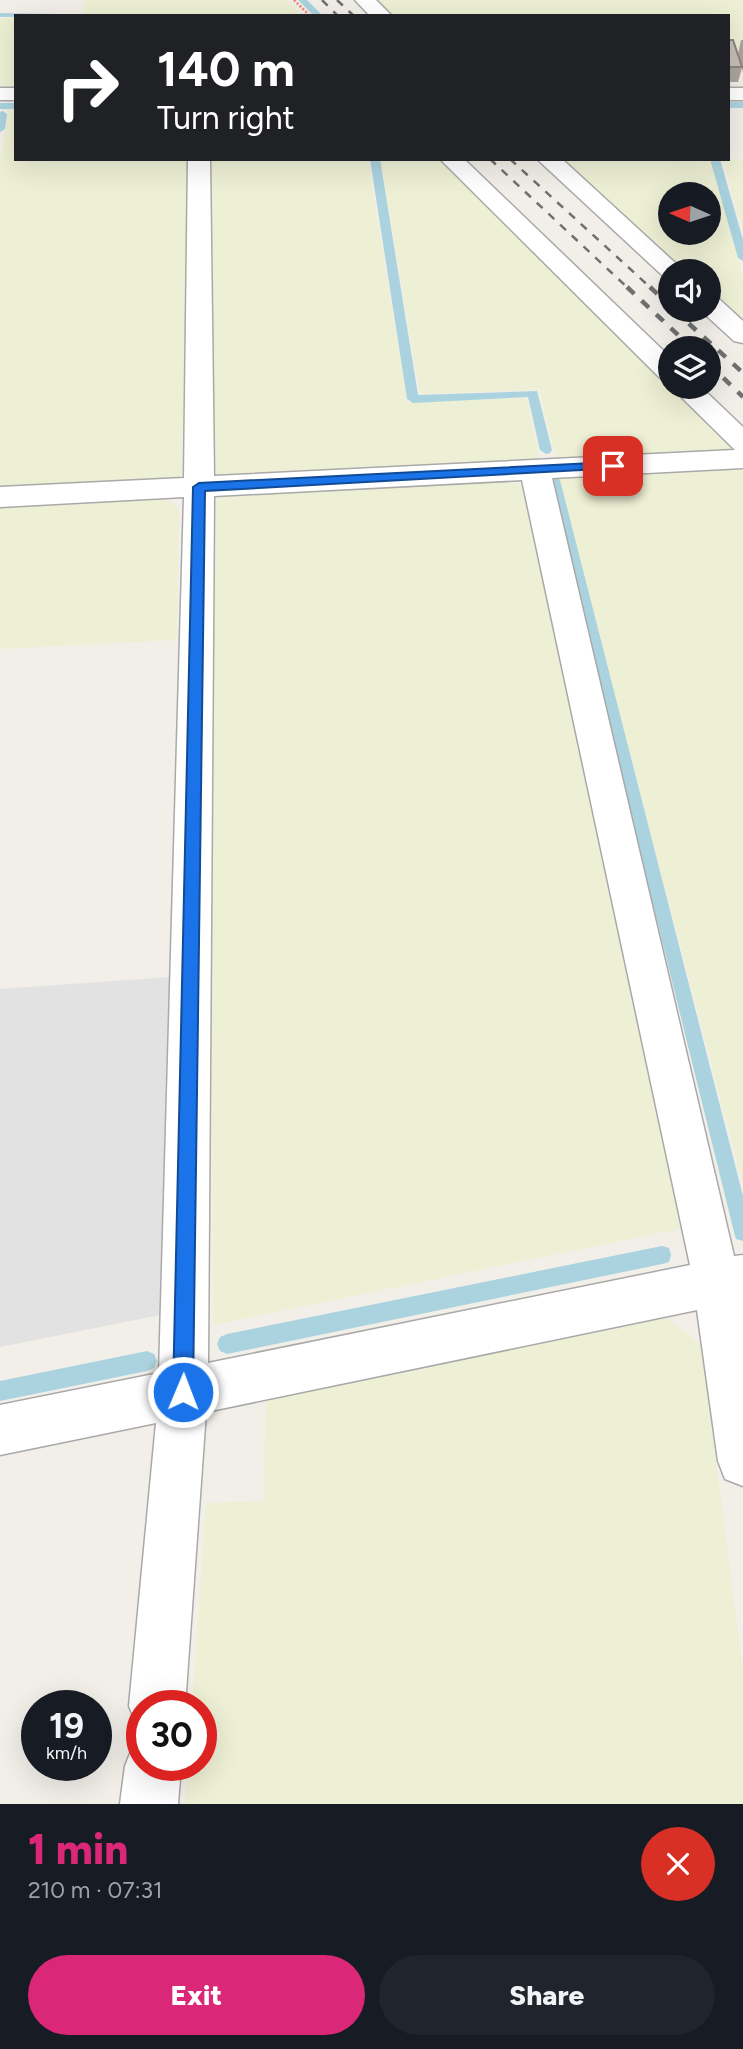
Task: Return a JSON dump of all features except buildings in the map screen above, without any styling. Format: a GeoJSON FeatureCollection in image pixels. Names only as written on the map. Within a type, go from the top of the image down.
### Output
{"type":"FeatureCollection","features":[{"type":"Feature","properties":{"kind":"street"},"geometry":{"type":"LineString","coordinates":[[365,0],[380,14]]}},
{"type":"Feature","properties":{"kind":"street"},"geometry":{"type":"LineString","coordinates":[[159,1690],[183,1392],[199,487],[198,161]]}},
{"type":"Feature","properties":{"kind":"street"},"geometry":{"type":"LineString","coordinates":[[453,161],[658,360]]}},
{"type":"Feature","properties":{"kind":"street"},"geometry":{"type":"LineString","coordinates":[[550,161],[659,259]]}},
{"type":"Feature","properties":{"kind":"street"},"geometry":{"type":"LineString","coordinates":[[721,315],[743,335]]}},
{"type":"Feature","properties":{"kind":"street"},"geometry":{"type":"LineString","coordinates":[[697,399],[743,443]]}},
{"type":"Feature","properties":{"kind":"street"},"geometry":{"type":"LineString","coordinates":[[0,497],[743,459]]}},
{"type":"Feature","properties":{"kind":"street"},"geometry":{"type":"LineString","coordinates":[[535,470],[730,1281],[743,1461]]}},
{"type":"Feature","properties":{"kind":"street"},"geometry":{"type":"LineString","coordinates":[[0,1430],[730,1281]]}},
{"type":"Feature","properties":{"kind":"street"},"geometry":{"type":"LineString","coordinates":[[149,1804],[151,1781]]}},
{"type":"Feature","properties":{"kind":"path"},"geometry":{"type":"LineString","coordinates":[[294,0],[308,14]]}},
{"type":"Feature","properties":{"kind":"green space"},"geometry":{"type":"Polygon","coordinates":[[[85,0],[287,0],[301,14],[82,14],[85,0]]]}},
{"type":"Feature","properties":{"kind":"green space"},"geometry":{"type":"Polygon","coordinates":[[[370,0],[743,0],[743,52],[730,52],[730,14],[386,14],[370,0]]]}},
{"type":"Feature","properties":{"kind":"green space"},"geometry":{"type":"Polygon","coordinates":[[[0,18],[14,18],[14,87],[0,87],[0,18]]]}},
{"type":"Feature","properties":{"kind":"green space"},"geometry":{"type":"Polygon","coordinates":[[[9,110],[14,110],[14,161],[189,161],[182,473],[173,482],[0,490],[0,159],[9,110]]]}},
{"type":"Feature","properties":{"kind":"green space"},"geometry":{"type":"Polygon","coordinates":[[[730,159],[743,159],[743,232],[724,161],[730,159]]]}},
{"type":"Feature","properties":{"kind":"green space"},"geometry":{"type":"Polygon","coordinates":[[[208,161],[368,161],[407,402],[527,398],[540,461],[219,478],[210,469],[208,161]]]}},
{"type":"Feature","properties":{"kind":"green space"},"geometry":{"type":"Polygon","coordinates":[[[380,161],[442,161],[658,373],[658,399],[685,399],[731,444],[728,451],[557,460],[539,390],[420,394],[380,161]]]}},
{"type":"Feature","properties":{"kind":"green space"},"geometry":{"type":"Polygon","coordinates":[[[559,161],[713,161],[718,182],[658,182],[658,245],[721,245],[721,194],[743,278],[743,325],[721,305],[721,259],[670,259],[559,161]]]}},
{"type":"Feature","properties":{"kind":"green space"},"geometry":{"type":"Polygon","coordinates":[[[735,469],[743,471],[743,1184],[557,479],[735,469]]]}},
{"type":"Feature","properties":{"kind":"green space"},"geometry":{"type":"Polygon","coordinates":[[[511,480],[526,491],[684,1228],[213,1325],[209,505],[225,495],[511,480]]]}},
{"type":"Feature","properties":{"kind":"green space"},"geometry":{"type":"Polygon","coordinates":[[[166,498],[179,510],[177,640],[0,649],[0,508],[166,498]]]}},
{"type":"Feature","properties":{"kind":"green space"},"geometry":{"type":"Polygon","coordinates":[[[666,1318],[701,1344],[743,1670],[743,1804],[185,1804],[187,1781],[217,1781],[217,1690],[193,1690],[206,1503],[263,1501],[266,1400],[666,1318]]]}},
{"type":"Feature","properties":{"kind":"shaded area"},"geometry":{"type":"Polygon","coordinates":[[[171,977],[165,1314],[0,1347],[0,989],[171,977]]]}},
{"type":"Feature","properties":{"kind":"waterway"},"geometry":{"type":"LineString","coordinates":[[302,0],[317,14]]}},
{"type":"Feature","properties":{"kind":"waterway"},"geometry":{"type":"LineString","coordinates":[[0,15],[14,15]]}},
{"type":"Feature","properties":{"kind":"waterway"},"geometry":{"type":"LineString","coordinates":[[730,105],[743,105]]}},
{"type":"Feature","properties":{"kind":"waterway"},"geometry":{"type":"LineString","coordinates":[[0,106],[14,106]]}},
{"type":"Feature","properties":{"kind":"waterway"},"geometry":{"type":"LineString","coordinates":[[0,129],[3,114]]}},
{"type":"Feature","properties":{"kind":"waterway"},"geometry":{"type":"LineString","coordinates":[[375,161],[413,399],[533,393],[546,450]]}},
{"type":"Feature","properties":{"kind":"waterway"},"geometry":{"type":"LineString","coordinates":[[716,161],[743,258]]}},
{"type":"Feature","properties":{"kind":"waterway"},"geometry":{"type":"LineString","coordinates":[[554,480],[743,1232]]}},
{"type":"Feature","properties":{"kind":"waterway"},"geometry":{"type":"LineString","coordinates":[[227,1344],[662,1255]]}},
{"type":"Feature","properties":{"kind":"waterway"},"geometry":{"type":"LineString","coordinates":[[0,1391],[147,1361]]}},
{"type":"Feature","properties":{"kind":"railway"},"geometry":{"type":"LineString","coordinates":[[322,0],[336,14]]}},
{"type":"Feature","properties":{"kind":"railway"},"geometry":{"type":"LineString","coordinates":[[337,0],[352,14]]}},
{"type":"Feature","properties":{"kind":"railway"},"geometry":{"type":"LineString","coordinates":[[492,161],[629,289]]}},
{"type":"Feature","properties":{"kind":"railway"},"geometry":{"type":"LineString","coordinates":[[512,161],[652,289]]}},
{"type":"Feature","properties":{"kind":"railway"},"geometry":{"type":"LineString","coordinates":[[627,287],[679,336]]}},
{"type":"Feature","properties":{"kind":"railway"},"geometry":{"type":"LineString","coordinates":[[650,287],[658,295]]}},
{"type":"Feature","properties":{"kind":"railway"},"geometry":{"type":"LineString","coordinates":[[687,322],[743,373]]}},
{"type":"Feature","properties":{"kind":"railway"},"geometry":{"type":"LineString","coordinates":[[721,376],[743,397]]}},
{"type":"Feature","properties":{"kind":"route"},"geometry":{"type":"LineString","coordinates":[[183,1392],[199,487],[613,466]]}}]}
